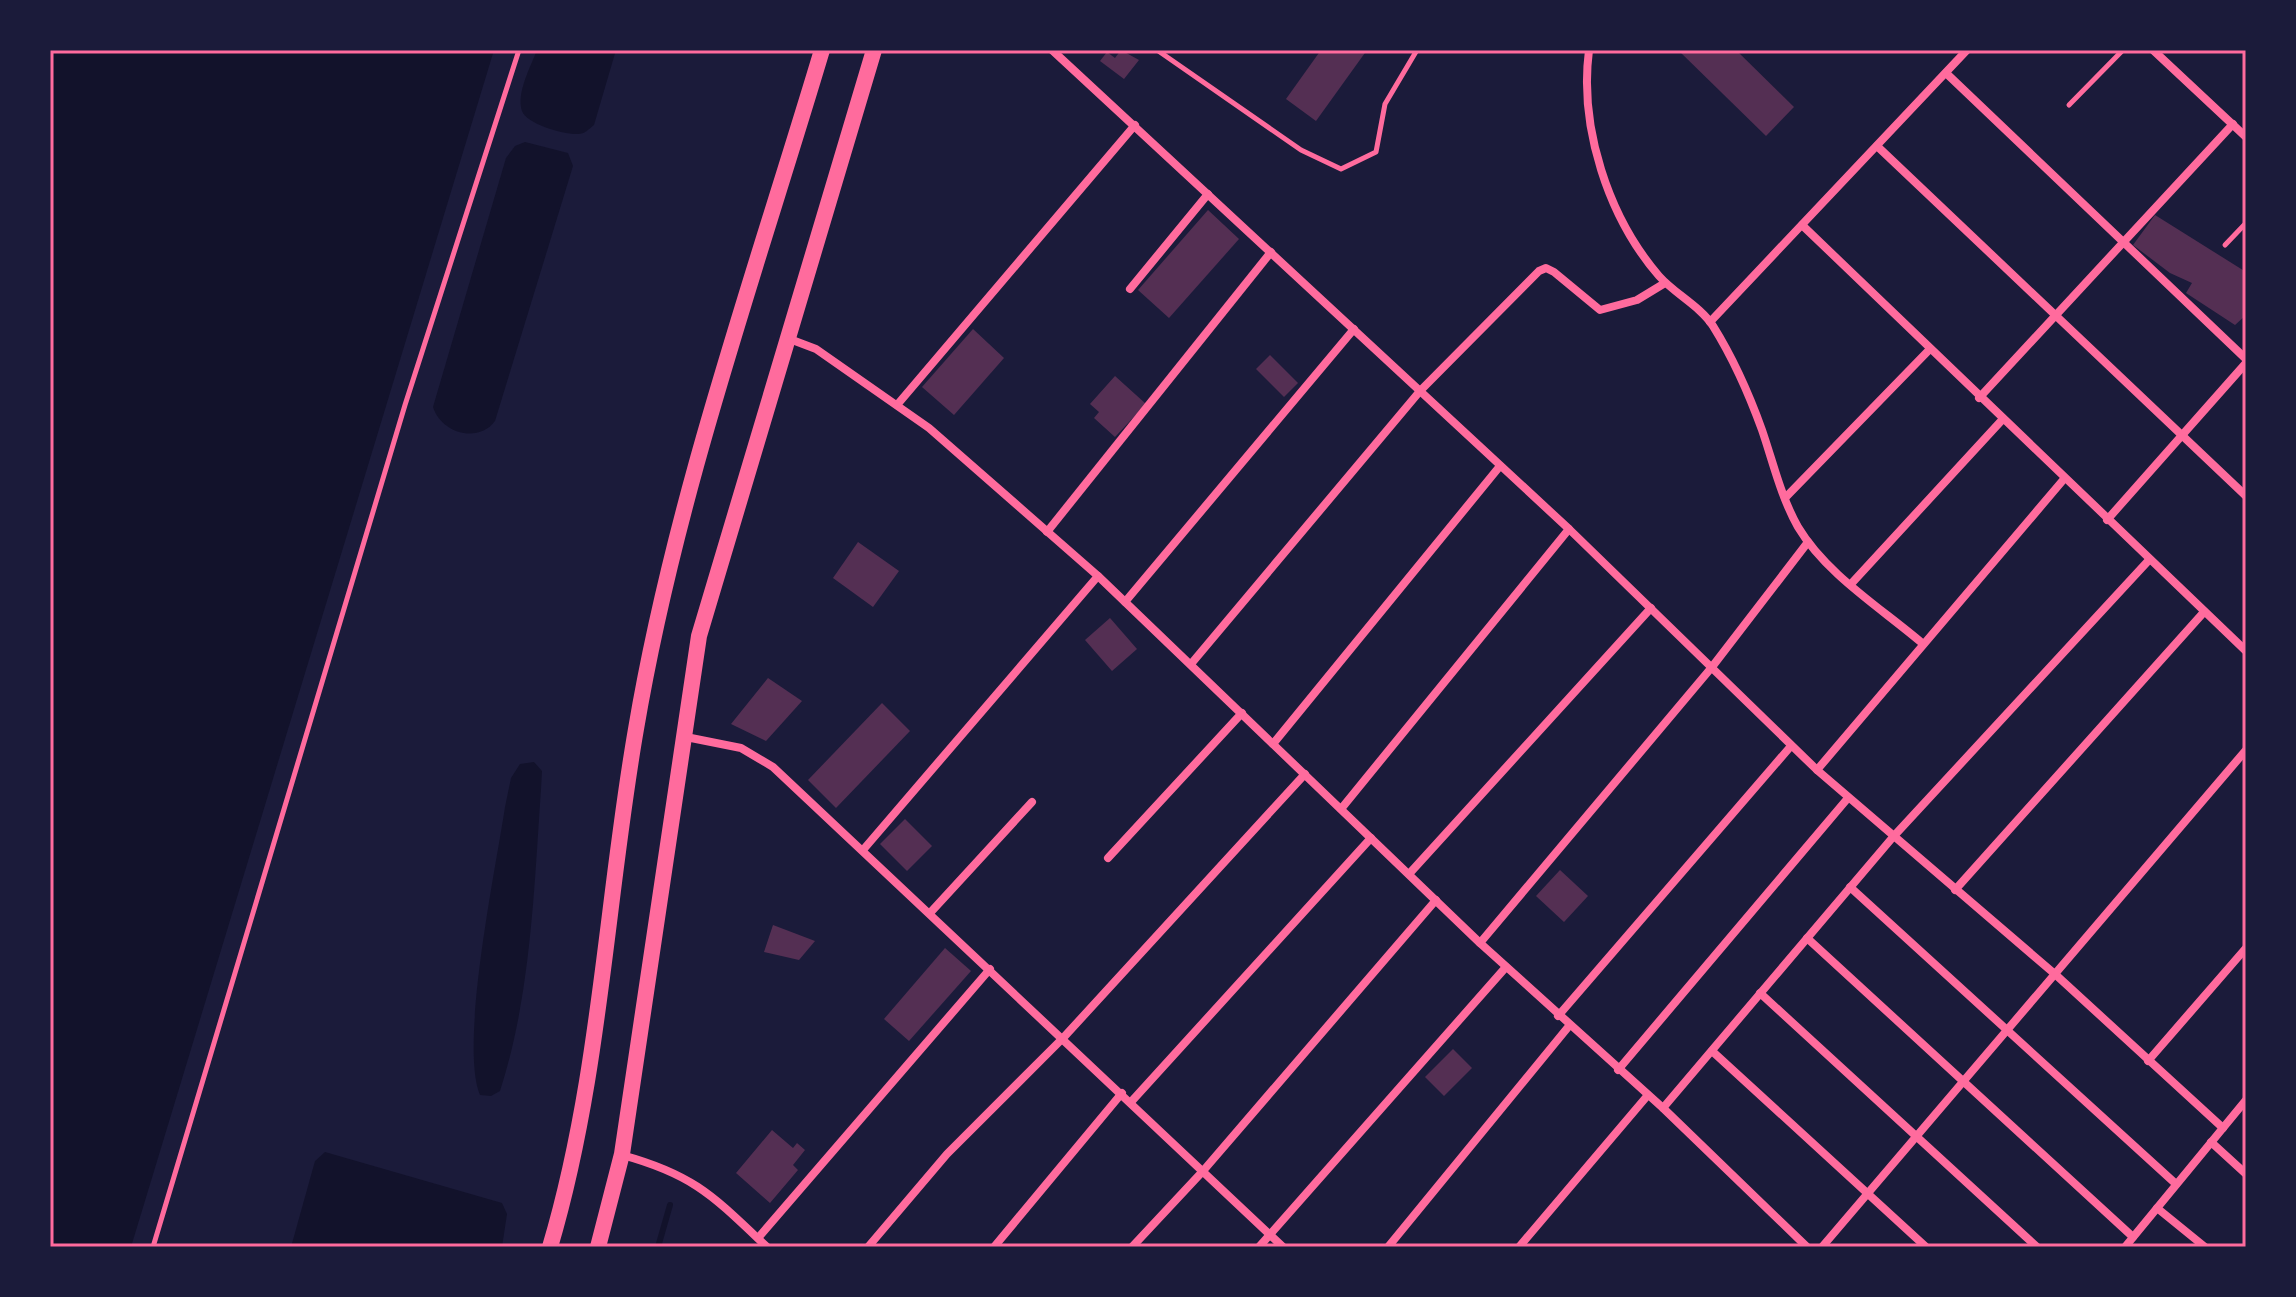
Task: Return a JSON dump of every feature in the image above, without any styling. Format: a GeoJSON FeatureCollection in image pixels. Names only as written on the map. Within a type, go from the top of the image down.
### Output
{"type":"FeatureCollection","features":[{"type":"Feature","properties":{"kind":"main road"},"geometry":{"type":"LineString","coordinates":[[550,1247],[564,1199],[590,1049],[636,729],[657,622],[683,513],[822,50]]}},
{"type":"Feature","properties":{"kind":"main road"},"geometry":{"type":"LineString","coordinates":[[598,1247],[622,1154],[681,736],[699,636],[874,50]]}},
{"type":"Feature","properties":{"kind":"street"},"geometry":{"type":"LineString","coordinates":[[1052,50],[1569,529],[1817,770],[2056,975],[2223,1128]]}},
{"type":"Feature","properties":{"kind":"street"},"geometry":{"type":"LineString","coordinates":[[1588,50],[1585,92],[1599,157],[1622,218],[1637,246],[1665,283],[1710,322],[1745,388],[1785,498],[1808,542],[1851,584],[1922,643]]}},
{"type":"Feature","properties":{"kind":"street"},"geometry":{"type":"LineString","coordinates":[[1710,322],[1967,50]]}},
{"type":"Feature","properties":{"kind":"street"},"geometry":{"type":"LineString","coordinates":[[2153,50],[2246,137]]}},
{"type":"Feature","properties":{"kind":"street"},"geometry":{"type":"LineString","coordinates":[[1946,73],[2246,361],[2107,520]]}},
{"type":"Feature","properties":{"kind":"street"},"geometry":{"type":"LineString","coordinates":[[1979,398],[2233,124]]}},
{"type":"Feature","properties":{"kind":"street"},"geometry":{"type":"LineString","coordinates":[[897,405],[1135,125]]}},
{"type":"Feature","properties":{"kind":"street"},"geometry":{"type":"LineString","coordinates":[[1877,146],[2246,496]]}},
{"type":"Feature","properties":{"kind":"street"},"geometry":{"type":"LineString","coordinates":[[1130,289],[1208,194]]}},
{"type":"Feature","properties":{"kind":"street"},"geometry":{"type":"LineString","coordinates":[[1802,225],[2246,651]]}},
{"type":"Feature","properties":{"kind":"street"},"geometry":{"type":"LineString","coordinates":[[1047,532],[1271,252]]}},
{"type":"Feature","properties":{"kind":"street"},"geometry":{"type":"LineString","coordinates":[[1191,664],[1420,391],[1539,271],[1546,268],[1554,272],[1600,310],[1637,300],[1665,283]]}},
{"type":"Feature","properties":{"kind":"street"},"geometry":{"type":"LineString","coordinates":[[1125,602],[1354,329]]}},
{"type":"Feature","properties":{"kind":"street"},"geometry":{"type":"LineString","coordinates":[[787,338],[816,349],[897,405],[960,454],[1098,576],[1480,943],[1663,1108],[1807,1247]]}},
{"type":"Feature","properties":{"kind":"street"},"geometry":{"type":"LineString","coordinates":[[1785,498],[1930,349]]}},
{"type":"Feature","properties":{"kind":"street"},"geometry":{"type":"LineString","coordinates":[[1851,584],[2002,420]]}},
{"type":"Feature","properties":{"kind":"street"},"geometry":{"type":"LineString","coordinates":[[1273,744],[1500,466]]}},
{"type":"Feature","properties":{"kind":"street"},"geometry":{"type":"LineString","coordinates":[[1817,770],[2064,479]]}},
{"type":"Feature","properties":{"kind":"street"},"geometry":{"type":"LineString","coordinates":[[1341,809],[1569,529]]}},
{"type":"Feature","properties":{"kind":"street"},"geometry":{"type":"LineString","coordinates":[[1480,943],[1712,667],[1808,542]]}},
{"type":"Feature","properties":{"kind":"street"},"geometry":{"type":"LineString","coordinates":[[1663,1108],[1893,837],[2149,560]]}},
{"type":"Feature","properties":{"kind":"street"},"geometry":{"type":"LineString","coordinates":[[863,850],[1098,576]]}},
{"type":"Feature","properties":{"kind":"street"},"geometry":{"type":"LineString","coordinates":[[1409,874],[1651,608]]}},
{"type":"Feature","properties":{"kind":"street"},"geometry":{"type":"LineString","coordinates":[[1955,890],[2204,612]]}},
{"type":"Feature","properties":{"kind":"street"},"geometry":{"type":"LineString","coordinates":[[1108,858],[1242,713]]}},
{"type":"Feature","properties":{"kind":"street"},"geometry":{"type":"LineString","coordinates":[[681,736],[741,748],[760,759],[1064,1037],[1283,1247]]}},
{"type":"Feature","properties":{"kind":"street"},"geometry":{"type":"LineString","coordinates":[[1558,1016],[1791,746]]}},
{"type":"Feature","properties":{"kind":"street"},"geometry":{"type":"LineString","coordinates":[[1822,1247],[2246,750]]}},
{"type":"Feature","properties":{"kind":"street"},"geometry":{"type":"LineString","coordinates":[[868,1247],[947,1154],[1064,1037],[1305,774]]}},
{"type":"Feature","properties":{"kind":"street"},"geometry":{"type":"LineString","coordinates":[[1618,1070],[1848,798]]}},
{"type":"Feature","properties":{"kind":"street"},"geometry":{"type":"LineString","coordinates":[[930,913],[1032,802]]}},
{"type":"Feature","properties":{"kind":"street"},"geometry":{"type":"LineString","coordinates":[[1131,1102],[1371,838]]}},
{"type":"Feature","properties":{"kind":"street"},"geometry":{"type":"LineString","coordinates":[[1850,887],[2176,1184]]}},
{"type":"Feature","properties":{"kind":"street"},"geometry":{"type":"LineString","coordinates":[[1132,1247],[1203,1171],[1436,900]]}},
{"type":"Feature","properties":{"kind":"street"},"geometry":{"type":"LineString","coordinates":[[1807,938],[2133,1237]]}},
{"type":"Feature","properties":{"kind":"street"},"geometry":{"type":"LineString","coordinates":[[2148,1061],[2246,948]]}},
{"type":"Feature","properties":{"kind":"street"},"geometry":{"type":"LineString","coordinates":[[1259,1247],[1506,967]]}},
{"type":"Feature","properties":{"kind":"street"},"geometry":{"type":"LineString","coordinates":[[758,1238],[990,969]]}},
{"type":"Feature","properties":{"kind":"street"},"geometry":{"type":"LineString","coordinates":[[1760,993],[2037,1247]]}},
{"type":"Feature","properties":{"kind":"street"},"geometry":{"type":"LineString","coordinates":[[1388,1247],[1569,1026]]}},
{"type":"Feature","properties":{"kind":"street"},"geometry":{"type":"LineString","coordinates":[[1712,1051],[1926,1247]]}},
{"type":"Feature","properties":{"kind":"street"},"geometry":{"type":"LineString","coordinates":[[994,1247],[1122,1093]]}},
{"type":"Feature","properties":{"kind":"street"},"geometry":{"type":"LineString","coordinates":[[1519,1247],[1648,1095]]}},
{"type":"Feature","properties":{"kind":"street"},"geometry":{"type":"LineString","coordinates":[[2125,1247],[2245,1104]]}},
{"type":"Feature","properties":{"kind":"street"},"geometry":{"type":"LineString","coordinates":[[2211,1142],[2246,1174]]}},
{"type":"Feature","properties":{"kind":"street"},"geometry":{"type":"LineString","coordinates":[[622,1154],[666,1167],[702,1186],[767,1247]]}},
{"type":"Feature","properties":{"kind":"street"},"geometry":{"type":"LineString","coordinates":[[2157,1208],[2205,1247]]}},
{"type":"Feature","properties":{"kind":"lane"},"geometry":{"type":"LineString","coordinates":[[153,1247],[405,405],[519,50]]}},
{"type":"Feature","properties":{"kind":"lane"},"geometry":{"type":"LineString","coordinates":[[1157,50],[1301,150],[1341,169],[1376,152],[1385,104],[1417,50]]}},
{"type":"Feature","properties":{"kind":"lane"},"geometry":{"type":"LineString","coordinates":[[2069,105],[2123,50]]}},
{"type":"Feature","properties":{"kind":"lane"},"geometry":{"type":"LineString","coordinates":[[2225,245],[2246,223]]}},
{"type":"Feature","properties":{"kind":"shaded area"},"geometry":{"type":"Polygon","coordinates":[[[50,50],[494,50],[131,1247],[50,1247],[50,50]]]}},
{"type":"Feature","properties":{"kind":"shaded area"},"geometry":{"type":"Polygon","coordinates":[[[537,50],[616,50],[594,125],[585,132],[572,134],[547,128],[525,116],[522,111],[521,96],[537,50]]]}},
{"type":"Feature","properties":{"kind":"shaded area"},"geometry":{"type":"Polygon","coordinates":[[[525,142],[568,153],[573,166],[495,421],[488,428],[470,434],[452,429],[437,416],[433,407],[506,158],[515,146],[525,142]]]}},
{"type":"Feature","properties":{"kind":"shaded area"},"geometry":{"type":"Polygon","coordinates":[[[534,762],[542,771],[525,980],[500,1091],[491,1096],[480,1095],[475,1071],[476,998],[505,807],[511,778],[520,764],[534,762]]]}},
{"type":"Feature","properties":{"kind":"shaded area"},"geometry":{"type":"Polygon","coordinates":[[[325,1152],[502,1203],[507,1214],[502,1247],[291,1247],[315,1161],[325,1152]]]}},
{"type":"Feature","properties":{"kind":"building"},"geometry":{"type":"Polygon","coordinates":[[[1121,50],[1139,60],[1124,79],[1100,61],[1107,52],[1115,58],[1121,50]]]}},
{"type":"Feature","properties":{"kind":"building"},"geometry":{"type":"Polygon","coordinates":[[[1321,50],[1367,50],[1316,121],[1286,99],[1321,50]]]}},
{"type":"Feature","properties":{"kind":"building"},"geometry":{"type":"Polygon","coordinates":[[[1678,50],[1736,50],[1794,107],[1766,136],[1678,50]]]}},
{"type":"Feature","properties":{"kind":"building"},"geometry":{"type":"Polygon","coordinates":[[[1208,210],[1239,239],[1169,318],[1138,290],[1208,210]]]}},
{"type":"Feature","properties":{"kind":"building"},"geometry":{"type":"Polygon","coordinates":[[[2155,215],[2246,272],[2246,315],[2235,325],[2186,293],[2192,283],[2170,273],[2133,245],[2155,215]]]}},
{"type":"Feature","properties":{"kind":"building"},"geometry":{"type":"Polygon","coordinates":[[[973,329],[1004,358],[954,415],[922,387],[973,329]]]}},
{"type":"Feature","properties":{"kind":"building"},"geometry":{"type":"Polygon","coordinates":[[[1270,355],[1298,383],[1284,397],[1256,369],[1270,355]]]}},
{"type":"Feature","properties":{"kind":"building"},"geometry":{"type":"Polygon","coordinates":[[[1115,376],[1146,404],[1115,437],[1094,418],[1099,412],[1090,404],[1115,376]]]}},
{"type":"Feature","properties":{"kind":"building"},"geometry":{"type":"Polygon","coordinates":[[[858,542],[899,571],[873,607],[833,578],[858,542]]]}},
{"type":"Feature","properties":{"kind":"building"},"geometry":{"type":"Polygon","coordinates":[[[1110,618],[1137,649],[1112,671],[1085,640],[1110,618]]]}},
{"type":"Feature","properties":{"kind":"building"},"geometry":{"type":"Polygon","coordinates":[[[768,678],[802,701],[766,741],[731,724],[768,678]]]}},
{"type":"Feature","properties":{"kind":"building"},"geometry":{"type":"Polygon","coordinates":[[[882,703],[910,731],[836,808],[808,780],[882,703]]]}},
{"type":"Feature","properties":{"kind":"building"},"geometry":{"type":"Polygon","coordinates":[[[905,819],[932,846],[907,871],[880,844],[905,819]]]}},
{"type":"Feature","properties":{"kind":"building"},"geometry":{"type":"Polygon","coordinates":[[[1560,870],[1588,896],[1564,922],[1536,896],[1560,870]]]}},
{"type":"Feature","properties":{"kind":"building"},"geometry":{"type":"Polygon","coordinates":[[[773,925],[815,941],[799,960],[764,952],[773,925]]]}},
{"type":"Feature","properties":{"kind":"building"},"geometry":{"type":"Polygon","coordinates":[[[945,948],[971,971],[909,1041],[884,1019],[945,948]]]}},
{"type":"Feature","properties":{"kind":"building"},"geometry":{"type":"Polygon","coordinates":[[[1453,1049],[1472,1068],[1444,1096],[1425,1077],[1453,1049]]]}},
{"type":"Feature","properties":{"kind":"building"},"geometry":{"type":"Polygon","coordinates":[[[772,1130],[793,1148],[797,1143],[805,1150],[793,1165],[798,1170],[770,1203],[736,1173],[772,1130]]]}},
{"type":"Feature","properties":{"kind":"waterway"},"geometry":{"type":"LineString","coordinates":[[658,1247],[670,1205]]}}]}
